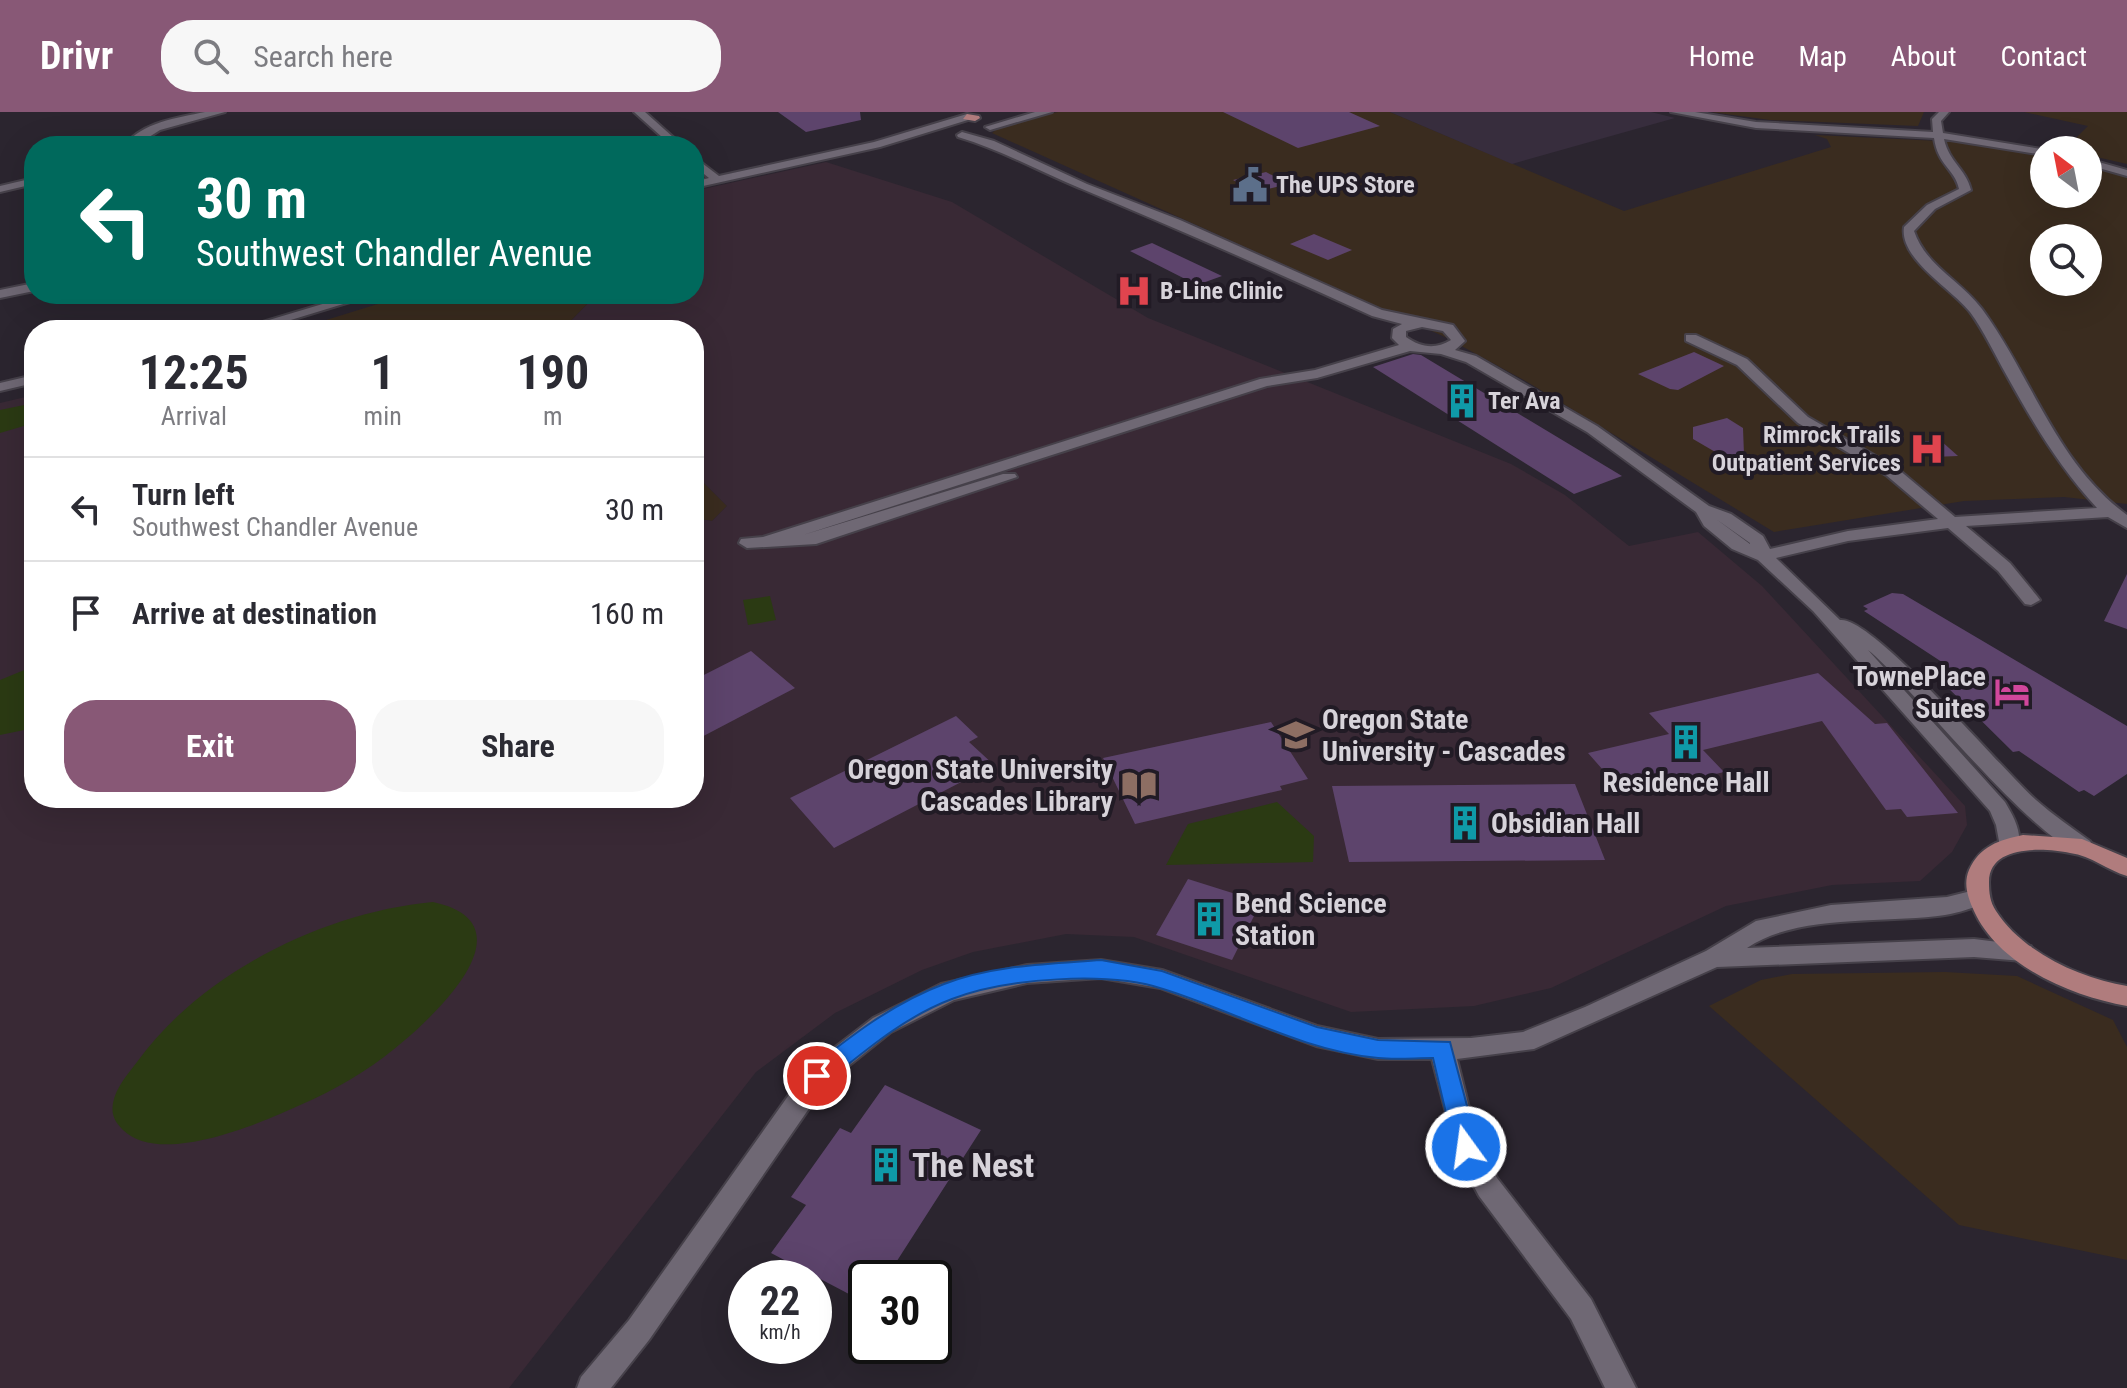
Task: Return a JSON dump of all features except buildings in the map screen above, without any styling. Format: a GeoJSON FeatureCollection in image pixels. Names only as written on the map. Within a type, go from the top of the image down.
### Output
{"type":"FeatureCollection","features":[{"type":"Feature","properties":{"kind":"main road"},"geometry":{"type":"LineString","coordinates":[[2125,998],[2054,973],[2023,952],[2002,934],[1979,897],[1978,874],[1988,857],[2009,846],[2036,842],[2082,847],[2126,867]]}},
{"type":"Feature","properties":{"kind":"street"},"geometry":{"type":"LineString","coordinates":[[138,136],[220,112]]}},
{"type":"Feature","properties":{"kind":"street"},"geometry":{"type":"LineString","coordinates":[[639,112],[667,136]]}},
{"type":"Feature","properties":{"kind":"street"},"geometry":{"type":"LineString","coordinates":[[950,112],[987,122],[997,139],[1169,213],[1176,222]]}},
{"type":"Feature","properties":{"kind":"street"},"geometry":{"type":"LineString","coordinates":[[704,182],[876,145],[971,118],[1021,112]]}},
{"type":"Feature","properties":{"kind":"street"},"geometry":{"type":"LineString","coordinates":[[876,145],[959,135],[1047,112]]}},
{"type":"Feature","properties":{"kind":"street"},"geometry":{"type":"LineString","coordinates":[[1676,112],[1756,125],[1938,135],[2030,150]]}},
{"type":"Feature","properties":{"kind":"street"},"geometry":{"type":"LineString","coordinates":[[1944,112],[1936,121],[1943,159],[1963,180],[1965,190],[1916,218],[1908,230],[1911,244],[1921,259],[1962,293],[1977,312],[2081,484],[2107,512],[2127,523]]}},
{"type":"Feature","properties":{"kind":"street"},"geometry":{"type":"LineString","coordinates":[[932,115],[942,131],[990,143],[1176,222],[1377,313],[1448,328],[1458,336],[1449,347]]}},
{"type":"Feature","properties":{"kind":"street"},"geometry":{"type":"LineString","coordinates":[[1036,164],[1086,177]]}},
{"type":"Feature","properties":{"kind":"street"},"geometry":{"type":"LineString","coordinates":[[2102,164],[2127,170]]}},
{"type":"Feature","properties":{"kind":"street"},"geometry":{"type":"LineString","coordinates":[[704,169],[716,179]]}},
{"type":"Feature","properties":{"kind":"street"},"geometry":{"type":"LineString","coordinates":[[0,189],[24,183]]}},
{"type":"Feature","properties":{"kind":"street"},"geometry":{"type":"LineString","coordinates":[[0,294],[24,289]]}},
{"type":"Feature","properties":{"kind":"street"},"geometry":{"type":"LineString","coordinates":[[278,320],[335,304]]}},
{"type":"Feature","properties":{"kind":"street"},"geometry":{"type":"LineString","coordinates":[[1377,313],[1403,339],[1449,347],[1592,429],[1703,509],[1710,523],[1738,545],[1764,556],[1819,607],[1998,807],[2007,825],[2009,846]]}},
{"type":"Feature","properties":{"kind":"street"},"geometry":{"type":"LineString","coordinates":[[756,542],[784,543],[841,532],[1279,390],[1403,339],[1413,323]]}},
{"type":"Feature","properties":{"kind":"street"},"geometry":{"type":"LineString","coordinates":[[1691,338],[1742,362],[1803,420],[1892,472],[2004,567],[2031,600]]}},
{"type":"Feature","properties":{"kind":"street"},"geometry":{"type":"LineString","coordinates":[[0,387],[24,381]]}},
{"type":"Feature","properties":{"kind":"street"},"geometry":{"type":"LineString","coordinates":[[1764,556],[1818,540],[1953,523],[2107,512]]}},
{"type":"Feature","properties":{"kind":"street"},"geometry":{"type":"LineString","coordinates":[[1819,607],[1881,651],[2028,805],[2082,847]]}},
{"type":"Feature","properties":{"kind":"street"},"geometry":{"type":"LineString","coordinates":[[592,1388],[657,1306],[817,1076],[882,1025],[949,991],[1027,974],[1101,969],[1162,979],[1316,1036],[1378,1049],[1525,1042],[1714,958],[1756,930],[1831,914],[1947,906],[1979,897]]}},
{"type":"Feature","properties":{"kind":"street"},"geometry":{"type":"LineString","coordinates":[[1714,958],[1974,948],[2023,952]]}},
{"type":"Feature","properties":{"kind":"street"},"geometry":{"type":"LineString","coordinates":[[1442,1048],[1466,1147],[1488,1187],[1581,1309],[1621,1388]]}},
{"type":"Feature","properties":{"kind":"shaded area"},"geometry":{"type":"Polygon","coordinates":[[[1058,112],[1390,112],[1624,211],[1831,147],[1827,139],[1815,135],[1960,142],[2030,154],[2030,208],[2102,208],[2102,170],[2127,176],[2127,504],[2064,497],[1964,501],[1774,532],[1529,383],[1445,337],[992,133],[1004,123],[1058,112]]]}},
{"type":"Feature","properties":{"kind":"shaded area"},"geometry":{"type":"Polygon","coordinates":[[[1390,112],[1651,112],[1675,118],[1512,164],[1390,112]]]}},
{"type":"Feature","properties":{"kind":"shaded area"},"geometry":{"type":"Polygon","coordinates":[[[1711,112],[1924,112],[1918,126],[1770,120],[1711,112]]]}},
{"type":"Feature","properties":{"kind":"shaded area"},"geometry":{"type":"Polygon","coordinates":[[[2024,112],[2127,112],[2127,164],[2102,158],[2102,136],[2078,136],[2088,126],[2024,112]]]}},
{"type":"Feature","properties":{"kind":"shaded area","name":"Oregon State University - Cascades"},"geometry":{"type":"Polygon","coordinates":[[[826,162],[952,202],[1148,318],[1511,464],[1565,495],[1629,546],[1698,532],[1762,586],[1965,806],[1967,825],[1952,852],[1920,881],[1832,885],[1726,906],[1551,988],[1474,1006],[1351,1012],[1134,937],[1066,934],[973,952],[922,970],[835,1013],[756,1072],[509,1388],[0,1388],[0,403],[24,397],[24,808],[704,808],[704,520],[712,521],[727,506],[704,483],[704,320],[572,320],[587,304],[704,304],[704,189],[826,162]]]}},
{"type":"Feature","properties":{"kind":"shaded area"},"geometry":{"type":"Polygon","coordinates":[[[378,304],[587,304],[572,320],[326,320],[378,304]]]}},
{"type":"Feature","properties":{"kind":"shaded area"},"geometry":{"type":"Polygon","coordinates":[[[704,483],[727,506],[712,521],[704,520],[704,483]]]}},
{"type":"Feature","properties":{"kind":"shaded area"},"geometry":{"type":"Polygon","coordinates":[[[1945,972],[2017,976],[2113,1020],[2127,1047],[2127,1260],[1959,1225],[1709,1006],[1761,980],[1792,974],[1945,972]]]}},
{"type":"Feature","properties":{"kind":"green space"},"geometry":{"type":"Polygon","coordinates":[[[24,405],[24,426],[0,433],[0,410],[24,405]]]}},
{"type":"Feature","properties":{"kind":"green space"},"geometry":{"type":"Polygon","coordinates":[[[770,596],[776,620],[748,625],[743,600],[770,596]]]}},
{"type":"Feature","properties":{"kind":"green space"},"geometry":{"type":"Polygon","coordinates":[[[24,670],[24,730],[0,735],[0,680],[24,670]]]}},
{"type":"Feature","properties":{"kind":"green space"},"geometry":{"type":"Polygon","coordinates":[[[1277,802],[1314,836],[1313,862],[1166,865],[1188,824],[1277,802]]]}},
{"type":"Feature","properties":{"kind":"green space"},"geometry":{"type":"Polygon","coordinates":[[[433,902],[463,914],[476,932],[475,953],[464,976],[445,1000],[424,1023],[373,1065],[301,1105],[205,1140],[158,1144],[139,1140],[118,1124],[113,1115],[113,1103],[126,1076],[164,1030],[195,1000],[231,974],[309,933],[392,908],[433,902]]]}},
{"type":"Feature","properties":{"kind":"place","name":"The UPS Store"},"geometry":{"type":"Point","coordinates":[1250,185]}},
{"type":"Feature","properties":{"kind":"place","name":"B-Line Clinic"},"geometry":{"type":"Point","coordinates":[1134,291]}},
{"type":"Feature","properties":{"kind":"place","name":"Ter Ava"},"geometry":{"type":"Point","coordinates":[1462,401]}},
{"type":"Feature","properties":{"kind":"place","name":"Rimrock Trails Outpatient Services"},"geometry":{"type":"Point","coordinates":[1927,449]}},
{"type":"Feature","properties":{"kind":"place","name":"TownePlace Suites"},"geometry":{"type":"Point","coordinates":[2012,692]}},
{"type":"Feature","properties":{"kind":"place","name":"Oregon State University - Cascades"},"geometry":{"type":"Point","coordinates":[1296,735]}},
{"type":"Feature","properties":{"kind":"place","name":"Residence Hall"},"geometry":{"type":"Point","coordinates":[1686,742]}},
{"type":"Feature","properties":{"kind":"place","name":"Oregon State University Cascades Library"},"geometry":{"type":"Point","coordinates":[1139,785]}},
{"type":"Feature","properties":{"kind":"place","name":"Obsidian Hall"},"geometry":{"type":"Point","coordinates":[1465,823]}},
{"type":"Feature","properties":{"kind":"place","name":"Bend Science Station"},"geometry":{"type":"Point","coordinates":[1209,919]}},
{"type":"Feature","properties":{"kind":"place","name":"The Nest"},"geometry":{"type":"Point","coordinates":[886,1165]}},
{"type":"Feature","properties":{"kind":"route"},"geometry":{"type":"LineString","coordinates":[[817,1076],[882,1025],[949,991],[1027,974],[1101,969],[1162,979],[1316,1036],[1378,1049],[1442,1048],[1466,1147]]}}]}
